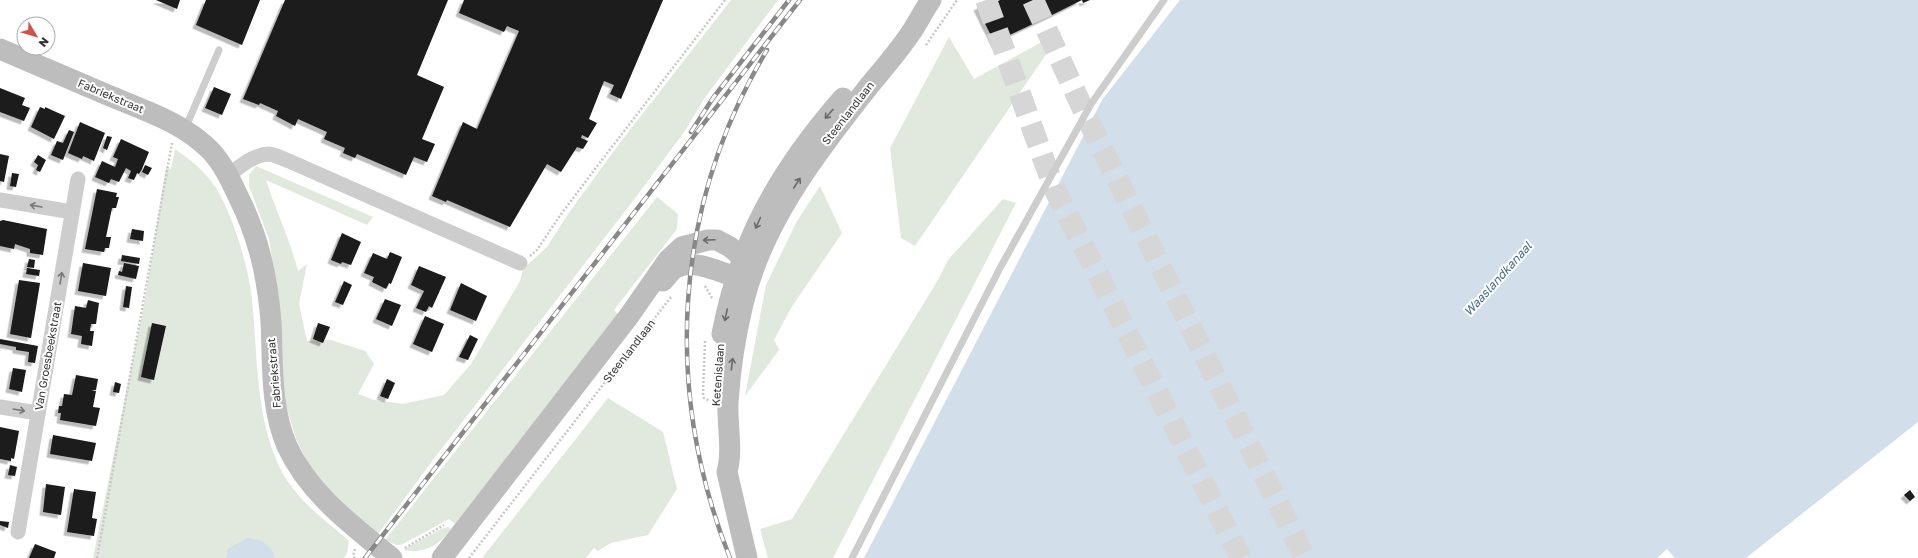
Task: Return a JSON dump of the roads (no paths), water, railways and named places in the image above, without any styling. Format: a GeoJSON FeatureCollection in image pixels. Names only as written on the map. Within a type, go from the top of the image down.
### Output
{"type":"FeatureCollection","features":[{"type":"Feature","properties":{"kind":"main road","name":"Steenlandlaan"},"geometry":{"type":"LineString","coordinates":[[743,272],[760,251],[774,221],[794,187],[840,122],[911,33],[926,7]]}},
{"type":"Feature","properties":{"kind":"main road","name":"Fabriekstraat"},"geometry":{"type":"LineString","coordinates":[[0,49],[148,111],[180,127],[212,152],[228,176],[256,234],[266,273],[276,409],[287,446],[302,473],[319,495],[336,512],[392,558]]}},
{"type":"Feature","properties":{"kind":"main road","name":"Steenlandlaan"},"geometry":{"type":"LineString","coordinates":[[442,558],[629,316],[668,260],[682,247],[701,241],[717,240],[743,272]]}},
{"type":"Feature","properties":{"kind":"main road","name":"Steenlandlaan"},"geometry":{"type":"LineString","coordinates":[[629,316],[675,268],[686,265],[698,265],[743,272]]}},
{"type":"Feature","properties":{"kind":"main road","name":"Ketenislaan"},"geometry":{"type":"LineString","coordinates":[[743,272],[729,301],[721,340],[716,381],[716,403],[718,448],[721,466],[726,472],[747,558]]}},
{"type":"Feature","properties":{"kind":"main road","name":"Ketenislaan"},"geometry":{"type":"LineString","coordinates":[[726,472],[730,460],[728,422],[730,380],[737,332],[743,272]]}},
{"type":"Feature","properties":{"kind":"street"},"geometry":{"type":"LineString","coordinates":[[228,176],[254,158],[268,154],[289,161],[520,263]]}},
{"type":"Feature","properties":{"kind":"street","name":"Van Groesbeekstraat"},"geometry":{"type":"LineString","coordinates":[[18,532],[78,179]]}},
{"type":"Feature","properties":{"kind":"street"},"geometry":{"type":"LineString","coordinates":[[0,200],[72,212]]}},
{"type":"Feature","properties":{"kind":"street"},"geometry":{"type":"LineString","coordinates":[[0,407],[38,413]]}},
{"type":"Feature","properties":{"kind":"lane"},"geometry":{"type":"LineString","coordinates":[[852,558],[1000,268],[1088,111],[1164,0]]}},
{"type":"Feature","properties":{"kind":"lane"},"geometry":{"type":"LineString","coordinates":[[180,127],[219,50]]}},
{"type":"Feature","properties":{"kind":"water","name":"Waaslandkanaal"},"geometry":{"type":"Polygon","coordinates":[[[1180,0],[1918,0],[1918,422],[1746,558],[1675,558],[1667,549],[1657,558],[864,558],[1102,100],[1180,0]]]}},
{"type":"Feature","properties":{"kind":"water"},"geometry":{"type":"Polygon","coordinates":[[[247,538],[257,540],[269,546],[274,553],[275,558],[226,558],[228,549],[247,538]]]}},
{"type":"Feature","properties":{"kind":"tunnel"},"geometry":{"type":"LineString","coordinates":[[986,0],[1054,188],[1241,558]]}},
{"type":"Feature","properties":{"kind":"tunnel"},"geometry":{"type":"LineString","coordinates":[[1033,0],[1087,118],[1305,558]]}},
{"type":"Feature","properties":{"kind":"railway"},"geometry":{"type":"LineString","coordinates":[[691,132],[713,98],[789,0]]}},
{"type":"Feature","properties":{"kind":"railway"},"geometry":{"type":"LineString","coordinates":[[365,558],[800,0]]}},
{"type":"Feature","properties":{"kind":"railway"},"geometry":{"type":"LineString","coordinates":[[730,558],[708,494],[694,430],[687,365],[688,300],[696,235],[712,172],[736,110],[767,50]]}}]}
